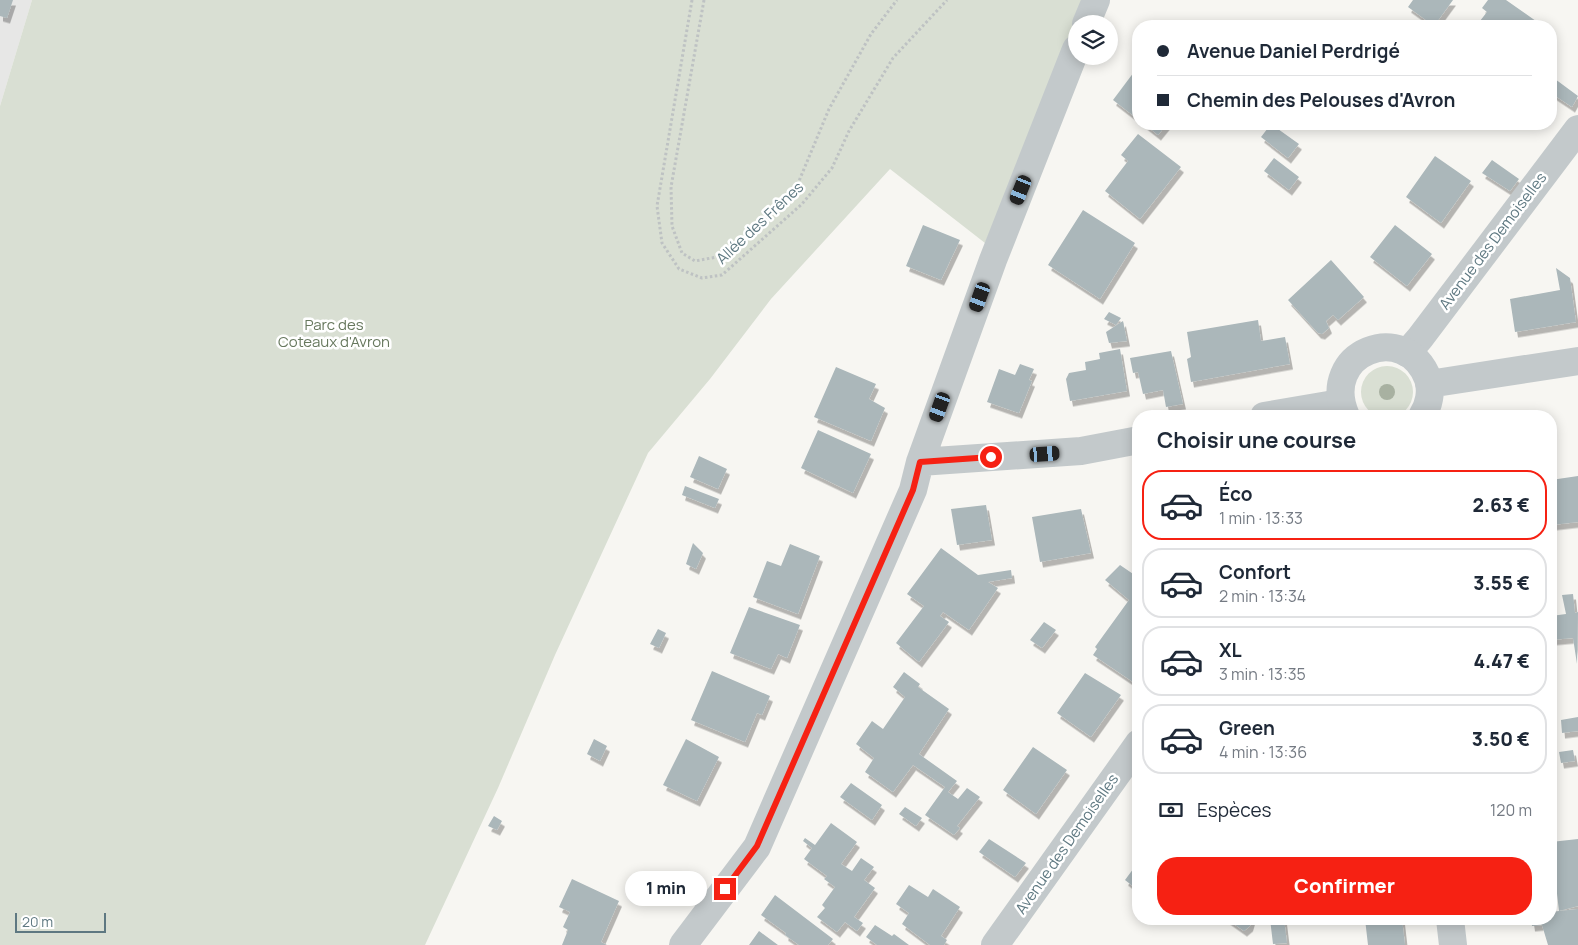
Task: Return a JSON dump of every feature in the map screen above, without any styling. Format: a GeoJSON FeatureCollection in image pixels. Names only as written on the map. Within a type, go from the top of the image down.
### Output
{"type":"FeatureCollection","features":[{"type":"Feature","properties":{"kind":"street"},"geometry":{"type":"LineString","coordinates":[[1090,15],[1096,0]]}},
{"type":"Feature","properties":{"kind":"street"},"geometry":{"type":"LineString","coordinates":[[682,945],[757,846],[913,490],[920,462],[993,260],[1070,65]]}},
{"type":"Feature","properties":{"kind":"street","name":"Avenue des Demoiselles"},"geometry":{"type":"LineString","coordinates":[[1406,352],[1420,338],[1578,129]]}},
{"type":"Feature","properties":{"kind":"street"},"geometry":{"type":"LineString","coordinates":[[1343,410],[1339,388],[1343,374],[1351,361],[1363,352],[1378,348],[1392,348],[1406,352],[1425,371],[1429,384],[1430,398],[1425,410]]}},
{"type":"Feature","properties":{"kind":"street"},"geometry":{"type":"LineString","coordinates":[[1429,384],[1578,361]]}},
{"type":"Feature","properties":{"kind":"street"},"geometry":{"type":"LineString","coordinates":[[920,462],[1081,452],[1132,441]]}},
{"type":"Feature","properties":{"kind":"street","name":"Avenue des Demoiselles"},"geometry":{"type":"LineString","coordinates":[[995,945],[1132,753]]}},
{"type":"Feature","properties":{"kind":"street"},"geometry":{"type":"LineString","coordinates":[[1451,925],[1454,945]]}},
{"type":"Feature","properties":{"kind":"path","name":"Allée des Frênes"},"geometry":{"type":"LineString","coordinates":[[692,0],[657,206],[662,243],[666,250],[679,269],[702,278],[722,275],[758,246],[802,204],[832,168],[849,131],[893,58],[947,0]]}},
{"type":"Feature","properties":{"kind":"path","name":"Allée des Frênes"},"geometry":{"type":"LineString","coordinates":[[704,0],[671,188],[672,226],[682,254],[695,261],[728,255],[778,207],[799,181],[829,110],[871,34],[896,0]]}},
{"type":"Feature","properties":{"kind":"shaded area"},"geometry":{"type":"Polygon","coordinates":[[[0,0],[32,0],[0,106],[0,0]]]}},
{"type":"Feature","properties":{"kind":"green space","name":"Parc des Coteaux d'Avron"},"geometry":{"type":"Polygon","coordinates":[[[32,0],[1091,0],[1084,15],[1068,15],[1068,53],[985,243],[890,169],[771,299],[710,379],[648,453],[555,655],[498,788],[425,945],[0,945],[0,106],[32,0]]]}},
{"type":"Feature","properties":{"kind":"green space"},"geometry":{"type":"Polygon","coordinates":[[[1382,366],[1392,366],[1402,370],[1409,377],[1413,387],[1413,397],[1407,410],[1367,410],[1361,397],[1361,387],[1365,377],[1372,370],[1382,366]]]}},
{"type":"Feature","properties":{"kind":"building"},"geometry":{"type":"Polygon","coordinates":[[[0,0],[13,0],[7,18],[0,16],[0,0]]]}},
{"type":"Feature","properties":{"kind":"building"},"geometry":{"type":"Polygon","coordinates":[[[1413,0],[1453,0],[1438,20],[1426,20],[1408,7],[1413,0]]]}},
{"type":"Feature","properties":{"kind":"building"},"geometry":{"type":"Polygon","coordinates":[[[1488,0],[1506,0],[1534,20],[1481,20],[1487,12],[1482,8],[1488,0]]]}},
{"type":"Feature","properties":{"kind":"building"},"geometry":{"type":"Polygon","coordinates":[[[1132,75],[1132,115],[1113,100],[1132,75]]]}},
{"type":"Feature","properties":{"kind":"building"},"geometry":{"type":"Polygon","coordinates":[[[1557,80],[1578,96],[1572,107],[1557,97],[1557,80]]]}},
{"type":"Feature","properties":{"kind":"building"},"geometry":{"type":"Polygon","coordinates":[[[1152,130],[1162,130],[1158,135],[1152,130]]]}},
{"type":"Feature","properties":{"kind":"building"},"geometry":{"type":"Polygon","coordinates":[[[1266,130],[1279,130],[1299,144],[1288,158],[1261,137],[1266,130]]]}},
{"type":"Feature","properties":{"kind":"building"},"geometry":{"type":"Polygon","coordinates":[[[1138,134],[1181,167],[1140,219],[1105,191],[1128,161],[1121,155],[1138,134]]]}},
{"type":"Feature","properties":{"kind":"building"},"geometry":{"type":"Polygon","coordinates":[[[1435,156],[1471,181],[1441,223],[1406,197],[1435,156]]]}},
{"type":"Feature","properties":{"kind":"building"},"geometry":{"type":"Polygon","coordinates":[[[1274,158],[1299,177],[1289,190],[1264,171],[1274,158]]]}},
{"type":"Feature","properties":{"kind":"building"},"geometry":{"type":"Polygon","coordinates":[[[1492,160],[1519,179],[1510,191],[1482,173],[1492,160]]]}},
{"type":"Feature","properties":{"kind":"building"},"geometry":{"type":"Polygon","coordinates":[[[1083,210],[1135,243],[1100,299],[1048,265],[1083,210]]]}},
{"type":"Feature","properties":{"kind":"building"},"geometry":{"type":"Polygon","coordinates":[[[923,225],[960,240],[941,280],[906,266],[923,225]]]}},
{"type":"Feature","properties":{"kind":"building"},"geometry":{"type":"Polygon","coordinates":[[[1395,225],[1432,254],[1407,286],[1370,257],[1395,225]]]}},
{"type":"Feature","properties":{"kind":"building"},"geometry":{"type":"Polygon","coordinates":[[[1331,260],[1364,297],[1338,320],[1333,315],[1326,321],[1329,328],[1322,334],[1318,333],[1288,300],[1331,260]]]}},
{"type":"Feature","properties":{"kind":"building"},"geometry":{"type":"Polygon","coordinates":[[[1556,268],[1570,278],[1576,322],[1515,332],[1510,299],[1560,290],[1556,268]]]}},
{"type":"Feature","properties":{"kind":"building"},"geometry":{"type":"Polygon","coordinates":[[[1109,312],[1121,318],[1116,325],[1104,319],[1109,312]]]}},
{"type":"Feature","properties":{"kind":"building"},"geometry":{"type":"Polygon","coordinates":[[[1258,320],[1261,341],[1285,337],[1290,364],[1191,382],[1187,359],[1191,357],[1187,332],[1258,320]]]}},
{"type":"Feature","properties":{"kind":"building"},"geometry":{"type":"Polygon","coordinates":[[[1123,321],[1127,341],[1109,343],[1106,332],[1123,321]]]}},
{"type":"Feature","properties":{"kind":"building"},"geometry":{"type":"Polygon","coordinates":[[[1120,349],[1127,391],[1070,401],[1066,379],[1069,373],[1086,370],[1085,362],[1100,359],[1099,353],[1120,349]]]}},
{"type":"Feature","properties":{"kind":"building"},"geometry":{"type":"Polygon","coordinates":[[[1171,351],[1183,404],[1166,407],[1163,390],[1143,394],[1138,372],[1133,373],[1130,358],[1171,351]]]}},
{"type":"Feature","properties":{"kind":"building"},"geometry":{"type":"Polygon","coordinates":[[[1020,364],[1034,369],[1029,380],[1032,381],[1019,413],[987,402],[999,369],[1015,375],[1020,364]]]}},
{"type":"Feature","properties":{"kind":"building"},"geometry":{"type":"Polygon","coordinates":[[[836,367],[876,384],[869,399],[885,408],[871,441],[814,417],[836,367]]]}},
{"type":"Feature","properties":{"kind":"building"},"geometry":{"type":"Polygon","coordinates":[[[818,430],[871,454],[853,493],[801,468],[818,430]]]}},
{"type":"Feature","properties":{"kind":"building"},"geometry":{"type":"Polygon","coordinates":[[[699,456],[727,469],[718,489],[690,477],[699,456]]]}},
{"type":"Feature","properties":{"kind":"building"},"geometry":{"type":"Polygon","coordinates":[[[1578,476],[1578,522],[1557,524],[1557,479],[1578,476]]]}},
{"type":"Feature","properties":{"kind":"building"},"geometry":{"type":"Polygon","coordinates":[[[685,486],[719,499],[715,508],[682,495],[685,486]]]}},
{"type":"Feature","properties":{"kind":"building"},"geometry":{"type":"Polygon","coordinates":[[[986,505],[992,540],[957,545],[951,509],[986,505]]]}},
{"type":"Feature","properties":{"kind":"building"},"geometry":{"type":"Polygon","coordinates":[[[1081,509],[1091,553],[1040,562],[1032,517],[1081,509]]]}},
{"type":"Feature","properties":{"kind":"building"},"geometry":{"type":"Polygon","coordinates":[[[693,543],[703,553],[696,569],[686,564],[693,543]]]}},
{"type":"Feature","properties":{"kind":"building"},"geometry":{"type":"Polygon","coordinates":[[[790,544],[820,556],[798,614],[753,597],[767,561],[781,566],[790,544]]]}},
{"type":"Feature","properties":{"kind":"building"},"geometry":{"type":"Polygon","coordinates":[[[941,548],[978,575],[1011,570],[1012,578],[988,582],[998,588],[969,630],[943,612],[940,616],[949,622],[919,662],[896,643],[924,606],[907,594],[941,548]]]}},
{"type":"Feature","properties":{"kind":"building"},"geometry":{"type":"Polygon","coordinates":[[[1120,565],[1132,573],[1132,681],[1093,655],[1097,649],[1095,647],[1129,600],[1105,580],[1120,565]]]}},
{"type":"Feature","properties":{"kind":"building"},"geometry":{"type":"Polygon","coordinates":[[[1573,594],[1575,613],[1578,612],[1577,664],[1573,638],[1557,639],[1557,615],[1566,614],[1562,595],[1573,594]]]}},
{"type":"Feature","properties":{"kind":"building"},"geometry":{"type":"Polygon","coordinates":[[[749,607],[800,625],[787,658],[778,654],[771,669],[730,653],[749,607]]]}},
{"type":"Feature","properties":{"kind":"building"},"geometry":{"type":"Polygon","coordinates":[[[1044,622],[1056,630],[1042,648],[1030,640],[1044,622]]]}},
{"type":"Feature","properties":{"kind":"building"},"geometry":{"type":"Polygon","coordinates":[[[658,629],[666,633],[659,648],[650,644],[658,629]]]}},
{"type":"Feature","properties":{"kind":"building"},"geometry":{"type":"Polygon","coordinates":[[[712,671],[770,696],[762,715],[757,713],[745,742],[691,720],[712,671]]]}},
{"type":"Feature","properties":{"kind":"building"},"geometry":{"type":"Polygon","coordinates":[[[904,672],[920,684],[918,687],[949,709],[919,754],[957,781],[948,792],[958,799],[967,788],[980,797],[957,826],[960,828],[954,835],[925,815],[945,787],[913,765],[893,792],[865,772],[874,758],[856,744],[872,721],[883,729],[905,697],[893,687],[904,672]]]}},
{"type":"Feature","properties":{"kind":"building"},"geometry":{"type":"Polygon","coordinates":[[[1085,673],[1121,695],[1091,737],[1057,713],[1085,673]]]}},
{"type":"Feature","properties":{"kind":"building"},"geometry":{"type":"Polygon","coordinates":[[[1578,717],[1578,731],[1562,733],[1561,720],[1578,717]]]}},
{"type":"Feature","properties":{"kind":"building"},"geometry":{"type":"Polygon","coordinates":[[[594,739],[607,746],[600,761],[587,754],[594,739]]]}},
{"type":"Feature","properties":{"kind":"building"},"geometry":{"type":"Polygon","coordinates":[[[686,739],[719,757],[697,801],[663,785],[686,739]]]}},
{"type":"Feature","properties":{"kind":"building"},"geometry":{"type":"Polygon","coordinates":[[[1033,747],[1067,770],[1036,814],[1003,790],[1033,747]]]}},
{"type":"Feature","properties":{"kind":"building"},"geometry":{"type":"Polygon","coordinates":[[[1573,750],[1575,761],[1561,763],[1559,752],[1573,750]]]}},
{"type":"Feature","properties":{"kind":"building"},"geometry":{"type":"Polygon","coordinates":[[[851,783],[882,805],[872,820],[840,797],[851,783]]]}},
{"type":"Feature","properties":{"kind":"building"},"geometry":{"type":"Polygon","coordinates":[[[905,807],[922,818],[916,826],[899,814],[905,807]]]}},
{"type":"Feature","properties":{"kind":"building"},"geometry":{"type":"Polygon","coordinates":[[[494,816],[502,821],[497,830],[488,826],[494,816]]]}},
{"type":"Feature","properties":{"kind":"building"},"geometry":{"type":"Polygon","coordinates":[[[831,823],[857,842],[841,864],[852,871],[861,858],[874,867],[864,880],[875,888],[854,917],[863,923],[857,931],[845,922],[837,932],[817,917],[825,908],[822,905],[835,887],[824,879],[827,876],[804,859],[812,848],[803,841],[805,838],[815,845],[831,823]]]}},
{"type":"Feature","properties":{"kind":"building"},"geometry":{"type":"Polygon","coordinates":[[[989,839],[1026,863],[1015,877],[979,852],[989,839]]]}},
{"type":"Feature","properties":{"kind":"building"},"geometry":{"type":"Polygon","coordinates":[[[1578,839],[1578,906],[1559,911],[1557,894],[1557,841],[1578,839]]]}},
{"type":"Feature","properties":{"kind":"building"},"geometry":{"type":"Polygon","coordinates":[[[1132,870],[1132,886],[1125,880],[1132,870]]]}},
{"type":"Feature","properties":{"kind":"building"},"geometry":{"type":"Polygon","coordinates":[[[572,879],[619,901],[601,942],[607,945],[562,945],[568,930],[563,927],[570,912],[559,907],[572,879]]]}},
{"type":"Feature","properties":{"kind":"building"},"geometry":{"type":"Polygon","coordinates":[[[909,885],[928,897],[933,889],[960,907],[941,936],[947,940],[944,945],[930,945],[902,924],[909,913],[896,904],[909,885]]]}},
{"type":"Feature","properties":{"kind":"building"},"geometry":{"type":"Polygon","coordinates":[[[775,895],[833,939],[828,945],[799,945],[761,915],[775,895]]]}},
{"type":"Feature","properties":{"kind":"building"},"geometry":{"type":"Polygon","coordinates":[[[1578,909],[1578,945],[1548,945],[1542,925],[1557,925],[1557,911],[1578,909]]]}},
{"type":"Feature","properties":{"kind":"building"},"geometry":{"type":"Polygon","coordinates":[[[875,925],[892,936],[894,934],[909,945],[877,945],[866,937],[875,925]]]}},
{"type":"Feature","properties":{"kind":"building"},"geometry":{"type":"Polygon","coordinates":[[[1236,925],[1250,925],[1244,931],[1236,925]]]}},
{"type":"Feature","properties":{"kind":"building"},"geometry":{"type":"Polygon","coordinates":[[[1271,925],[1285,925],[1287,943],[1273,944],[1271,925]]]}},
{"type":"Feature","properties":{"kind":"building"},"geometry":{"type":"Polygon","coordinates":[[[1366,925],[1403,925],[1405,945],[1368,945],[1366,925]]]}},
{"type":"Feature","properties":{"kind":"building"},"geometry":{"type":"Polygon","coordinates":[[[759,931],[778,945],[749,945],[759,931]]]}},
{"type":"Feature","properties":{"kind":"route"},"geometry":{"type":"LineString","coordinates":[[725,889],[757,846],[913,490],[920,462],[991,457]]}}]}
